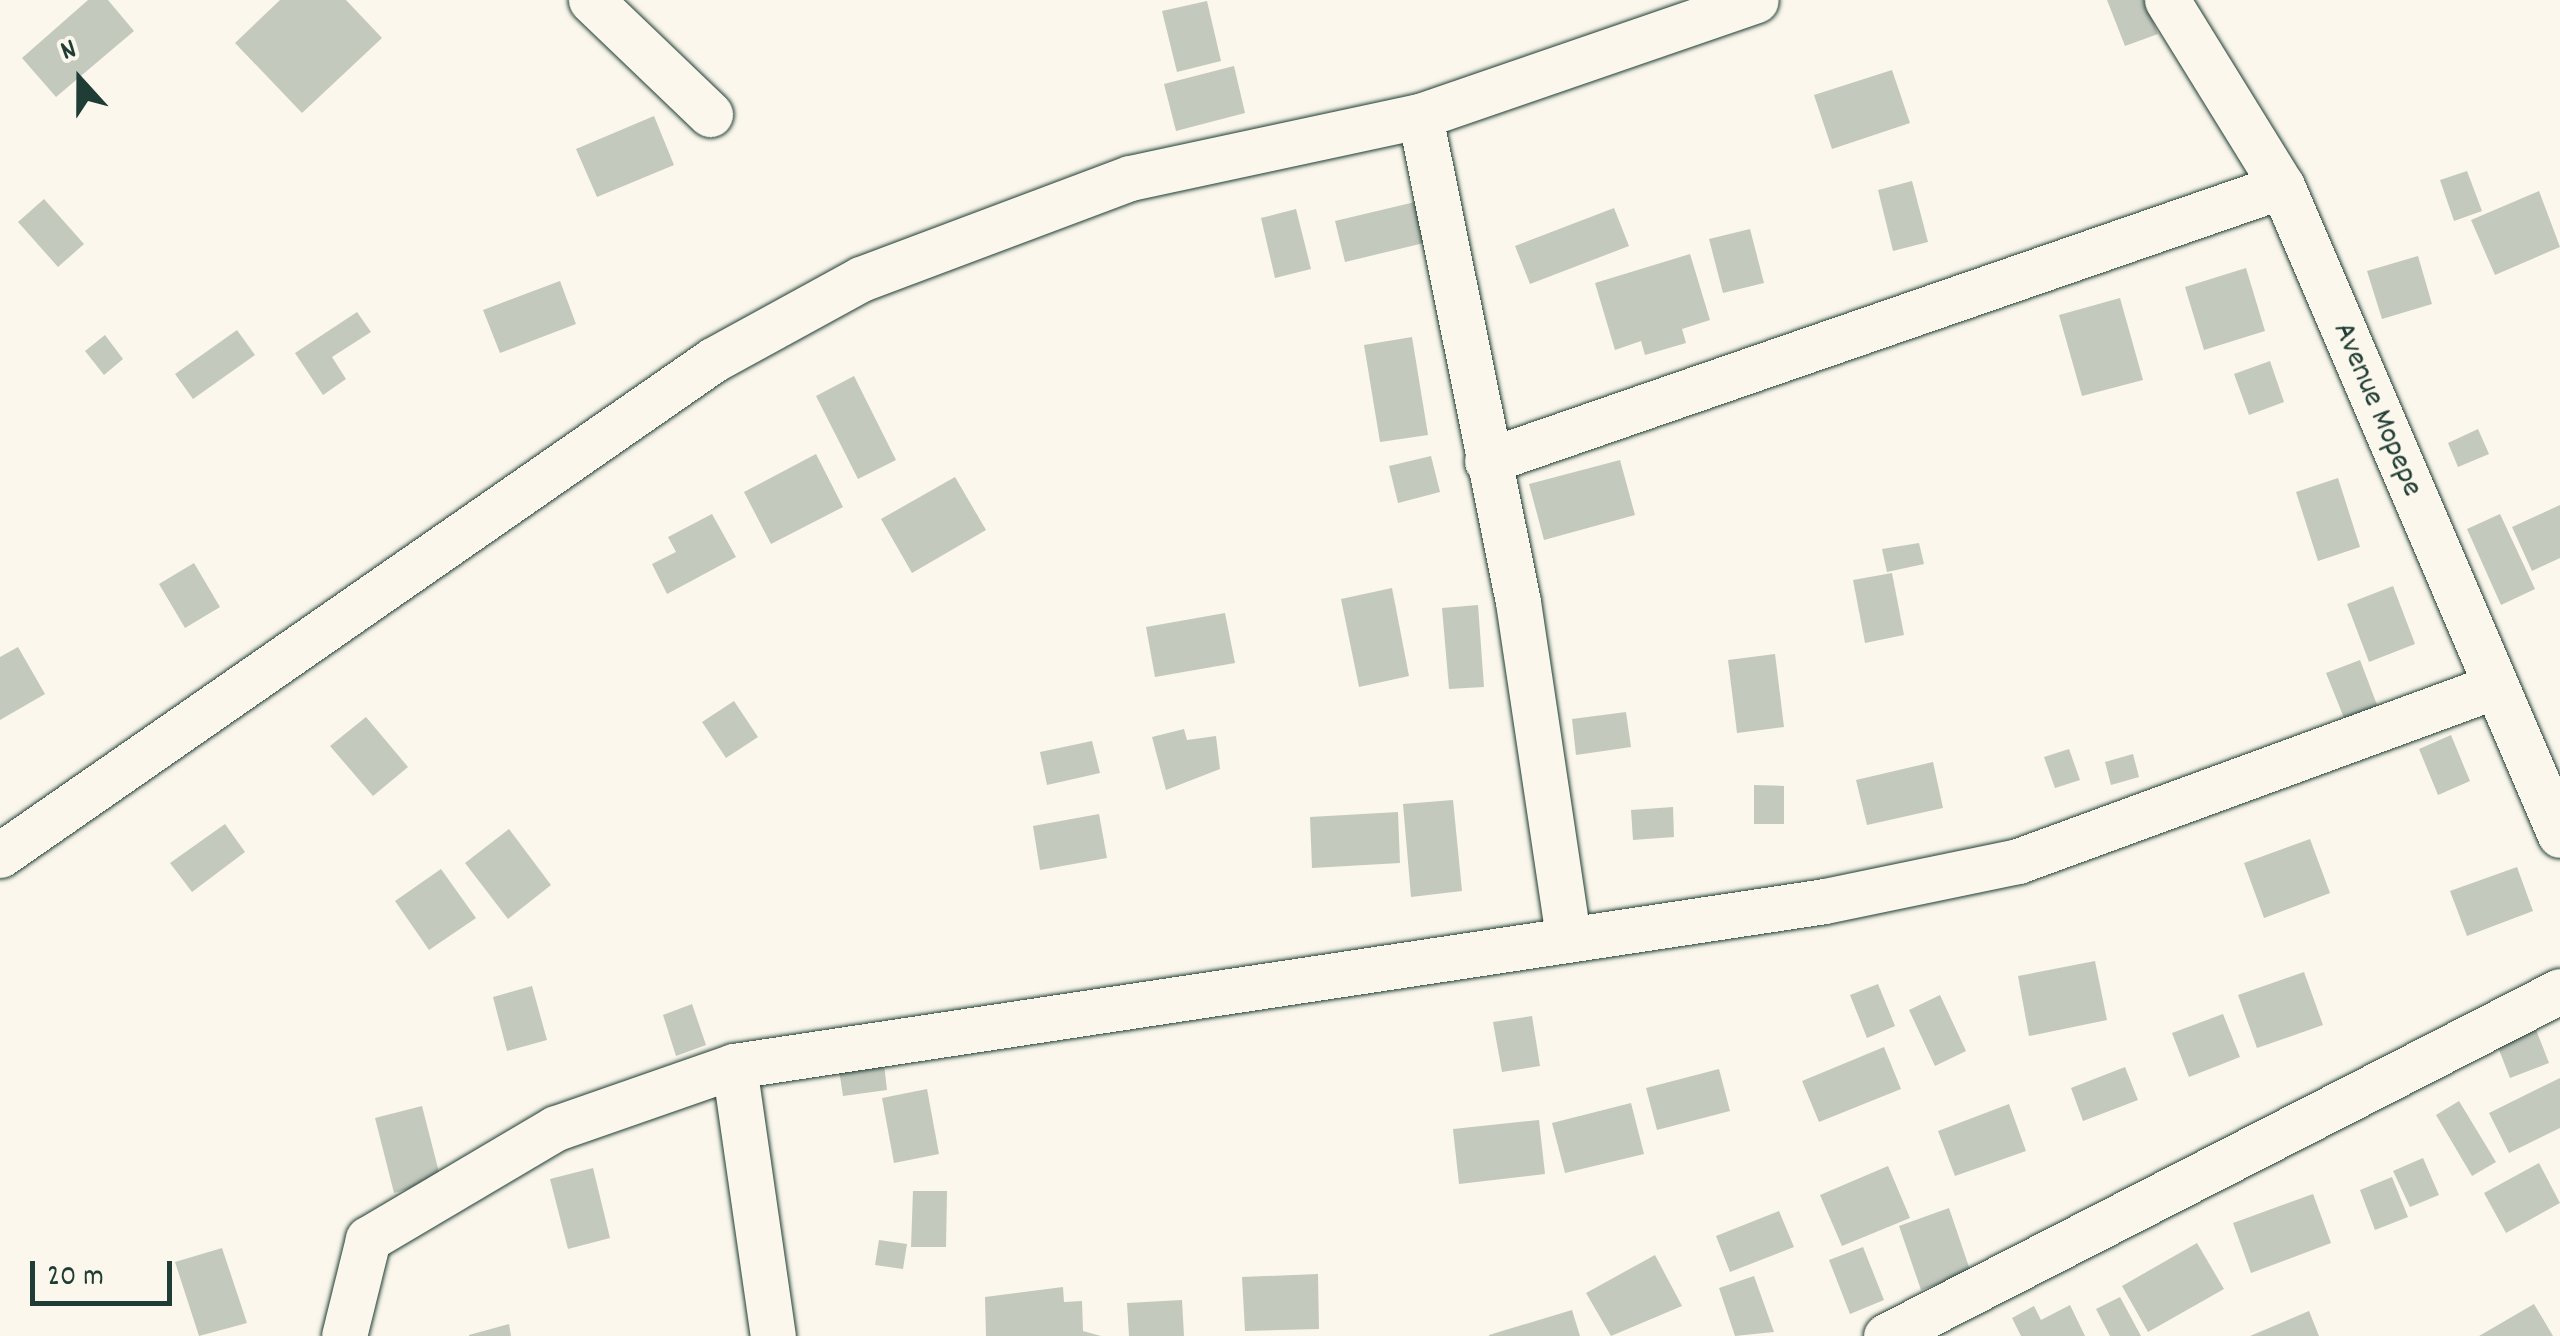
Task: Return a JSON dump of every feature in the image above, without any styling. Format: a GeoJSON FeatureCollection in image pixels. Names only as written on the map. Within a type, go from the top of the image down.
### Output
{"type":"FeatureCollection","features":[{"type":"Feature","properties":{"kind":"street"},"geometry":{"type":"LineString","coordinates":[[591,0],[710,114]]}},
{"type":"Feature","properties":{"kind":"street"},"geometry":{"type":"LineString","coordinates":[[0,854],[697,370],[861,279],[1130,178],[1420,116],[1756,0]]}},
{"type":"Feature","properties":{"kind":"street","name":"Avenue Mopepe"},"geometry":{"type":"LineString","coordinates":[[2167,0],[2282,186],[2560,835]]}},
{"type":"Feature","properties":{"kind":"street"},"geometry":{"type":"LineString","coordinates":[[1420,116],[1518,602],[1568,937]]}},
{"type":"Feature","properties":{"kind":"street"},"geometry":{"type":"LineString","coordinates":[[1487,461],[2282,186]]}},
{"type":"Feature","properties":{"kind":"street"},"geometry":{"type":"LineString","coordinates":[[344,1336],[368,1238],[556,1128],[734,1066],[1825,901],[2018,861],[2494,687]]}},
{"type":"Feature","properties":{"kind":"street"},"geometry":{"type":"LineString","coordinates":[[1886,1336],[2560,991]]}},
{"type":"Feature","properties":{"kind":"street"},"geometry":{"type":"LineString","coordinates":[[734,1066],[772,1336]]}},
{"type":"Feature","properties":{"kind":"building"},"geometry":{"type":"Polygon","coordinates":[[[88,0],[108,0],[134,31],[56,97],[22,58],[88,0]]]}},
{"type":"Feature","properties":{"kind":"building"},"geometry":{"type":"Polygon","coordinates":[[[280,0],[346,0],[382,38],[302,113],[235,43],[280,0]]]}},
{"type":"Feature","properties":{"kind":"building"},"geometry":{"type":"Polygon","coordinates":[[[2107,0],[2144,0],[2158,34],[2125,46],[2107,0]]]}},
{"type":"Feature","properties":{"kind":"building"},"geometry":{"type":"Polygon","coordinates":[[[1207,1],[1221,61],[1177,72],[1162,11],[1207,1]]]}},
{"type":"Feature","properties":{"kind":"building"},"geometry":{"type":"Polygon","coordinates":[[[1234,66],[1245,113],[1176,131],[1164,84],[1234,66]]]}},
{"type":"Feature","properties":{"kind":"building"},"geometry":{"type":"Polygon","coordinates":[[[1892,70],[1910,123],[1832,149],[1814,95],[1892,70]]]}},
{"type":"Feature","properties":{"kind":"building"},"geometry":{"type":"Polygon","coordinates":[[[654,116],[674,165],[597,197],[576,149],[654,116]]]}},
{"type":"Feature","properties":{"kind":"building"},"geometry":{"type":"Polygon","coordinates":[[[2467,171],[2482,211],[2454,221],[2440,180],[2467,171]]]}},
{"type":"Feature","properties":{"kind":"building"},"geometry":{"type":"Polygon","coordinates":[[[1912,181],[1928,242],[1893,251],[1878,190],[1912,181]]]}},
{"type":"Feature","properties":{"kind":"building"},"geometry":{"type":"Polygon","coordinates":[[[2539,191],[2560,247],[2495,275],[2471,220],[2539,191]]]}},
{"type":"Feature","properties":{"kind":"building"},"geometry":{"type":"Polygon","coordinates":[[[44,199],[84,244],[58,267],[18,222],[44,199]]]}},
{"type":"Feature","properties":{"kind":"building"},"geometry":{"type":"Polygon","coordinates":[[[1415,202],[1424,243],[1345,262],[1335,221],[1415,202]]]}},
{"type":"Feature","properties":{"kind":"building"},"geometry":{"type":"Polygon","coordinates":[[[1614,208],[1629,246],[1530,284],[1515,246],[1614,208]]]}},
{"type":"Feature","properties":{"kind":"building"},"geometry":{"type":"Polygon","coordinates":[[[1296,209],[1311,269],[1275,278],[1261,218],[1296,209]]]}},
{"type":"Feature","properties":{"kind":"building"},"geometry":{"type":"Polygon","coordinates":[[[1750,229],[1764,283],[1723,293],[1709,239],[1750,229]]]}},
{"type":"Feature","properties":{"kind":"building"},"geometry":{"type":"Polygon","coordinates":[[[1690,254],[1710,320],[1682,329],[1686,343],[1645,355],[1641,341],[1615,350],[1595,283],[1690,254]]]}},
{"type":"Feature","properties":{"kind":"building"},"geometry":{"type":"Polygon","coordinates":[[[2418,256],[2432,304],[2382,319],[2367,271],[2418,256]]]}},
{"type":"Feature","properties":{"kind":"building"},"geometry":{"type":"Polygon","coordinates":[[[2246,268],[2265,331],[2204,350],[2185,287],[2246,268]]]}},
{"type":"Feature","properties":{"kind":"building"},"geometry":{"type":"Polygon","coordinates":[[[560,281],[576,324],[500,353],[483,310],[560,281]]]}},
{"type":"Feature","properties":{"kind":"building"},"geometry":{"type":"Polygon","coordinates":[[[2120,298],[2143,380],[2082,396],[2059,315],[2120,298]]]}},
{"type":"Feature","properties":{"kind":"building"},"geometry":{"type":"Polygon","coordinates":[[[357,312],[371,332],[332,357],[346,379],[323,395],[295,353],[357,312]]]}},
{"type":"Feature","properties":{"kind":"building"},"geometry":{"type":"Polygon","coordinates":[[[237,330],[255,355],[193,399],[175,374],[237,330]]]}},
{"type":"Feature","properties":{"kind":"building"},"geometry":{"type":"Polygon","coordinates":[[[105,335],[123,359],[104,375],[85,351],[105,335]]]}},
{"type":"Feature","properties":{"kind":"building"},"geometry":{"type":"Polygon","coordinates":[[[1412,337],[1428,435],[1380,442],[1364,345],[1412,337]]]}},
{"type":"Feature","properties":{"kind":"building"},"geometry":{"type":"Polygon","coordinates":[[[2270,361],[2284,402],[2249,415],[2234,374],[2270,361]]]}},
{"type":"Feature","properties":{"kind":"building"},"geometry":{"type":"Polygon","coordinates":[[[854,376],[896,460],[858,479],[816,396],[854,376]]]}},
{"type":"Feature","properties":{"kind":"building"},"geometry":{"type":"Polygon","coordinates":[[[2478,429],[2489,454],[2458,467],[2448,443],[2478,429]]]}},
{"type":"Feature","properties":{"kind":"building"},"geometry":{"type":"Polygon","coordinates":[[[816,454],[843,507],[771,544],[744,492],[816,454]]]}},
{"type":"Feature","properties":{"kind":"building"},"geometry":{"type":"Polygon","coordinates":[[[1431,456],[1440,492],[1398,503],[1389,466],[1431,456]]]}},
{"type":"Feature","properties":{"kind":"building"},"geometry":{"type":"Polygon","coordinates":[[[1620,460],[1635,515],[1544,540],[1529,484],[1620,460]]]}},
{"type":"Feature","properties":{"kind":"building"},"geometry":{"type":"Polygon","coordinates":[[[955,477],[986,530],[912,573],[881,519],[955,477]]]}},
{"type":"Feature","properties":{"kind":"building"},"geometry":{"type":"Polygon","coordinates":[[[2338,478],[2360,547],[2318,561],[2296,492],[2338,478]]]}},
{"type":"Feature","properties":{"kind":"building"},"geometry":{"type":"Polygon","coordinates":[[[2560,505],[2560,558],[2532,571],[2512,527],[2560,505]]]}},
{"type":"Feature","properties":{"kind":"building"},"geometry":{"type":"Polygon","coordinates":[[[712,514],[736,557],[667,594],[652,564],[676,552],[668,537],[712,514]]]}},
{"type":"Feature","properties":{"kind":"building"},"geometry":{"type":"Polygon","coordinates":[[[2500,514],[2535,589],[2501,605],[2467,529],[2500,514]]]}},
{"type":"Feature","properties":{"kind":"building"},"geometry":{"type":"Polygon","coordinates":[[[1919,543],[1924,564],[1887,572],[1882,549],[1919,543]]]}},
{"type":"Feature","properties":{"kind":"building"},"geometry":{"type":"Polygon","coordinates":[[[194,563],[220,607],[185,628],[159,584],[194,563]]]}},
{"type":"Feature","properties":{"kind":"building"},"geometry":{"type":"Polygon","coordinates":[[[1892,573],[1904,635],[1865,643],[1853,580],[1892,573]]]}},
{"type":"Feature","properties":{"kind":"building"},"geometry":{"type":"Polygon","coordinates":[[[2393,586],[2415,644],[2369,662],[2347,604],[2393,586]]]}},
{"type":"Feature","properties":{"kind":"building"},"geometry":{"type":"Polygon","coordinates":[[[1392,588],[1409,676],[1359,687],[1341,599],[1392,588]]]}},
{"type":"Feature","properties":{"kind":"building"},"geometry":{"type":"Polygon","coordinates":[[[1478,605],[1484,687],[1449,689],[1442,608],[1478,605]]]}},
{"type":"Feature","properties":{"kind":"building"},"geometry":{"type":"Polygon","coordinates":[[[1225,613],[1235,663],[1155,677],[1146,627],[1225,613]]]}},
{"type":"Feature","properties":{"kind":"building"},"geometry":{"type":"Polygon","coordinates":[[[18,647],[45,694],[0,720],[0,657],[18,647]]]}},
{"type":"Feature","properties":{"kind":"building"},"geometry":{"type":"Polygon","coordinates":[[[1775,654],[1784,727],[1737,733],[1728,660],[1775,654]]]}},
{"type":"Feature","properties":{"kind":"building"},"geometry":{"type":"Polygon","coordinates":[[[2360,660],[2379,710],[2346,723],[2326,673],[2360,660]]]}},
{"type":"Feature","properties":{"kind":"building"},"geometry":{"type":"Polygon","coordinates":[[[734,701],[758,737],[726,758],[702,722],[734,701]]]}},
{"type":"Feature","properties":{"kind":"building"},"geometry":{"type":"Polygon","coordinates":[[[1626,712],[1631,747],[1576,755],[1572,719],[1626,712]]]}},
{"type":"Feature","properties":{"kind":"building"},"geometry":{"type":"Polygon","coordinates":[[[366,717],[408,767],[373,796],[330,746],[366,717]]]}},
{"type":"Feature","properties":{"kind":"building"},"geometry":{"type":"Polygon","coordinates":[[[1184,729],[1187,740],[1216,736],[1220,769],[1166,790],[1152,737],[1184,729]]]}},
{"type":"Feature","properties":{"kind":"building"},"geometry":{"type":"Polygon","coordinates":[[[2451,735],[2470,781],[2438,795],[2419,749],[2451,735]]]}},
{"type":"Feature","properties":{"kind":"building"},"geometry":{"type":"Polygon","coordinates":[[[1092,741],[1100,773],[1047,785],[1040,752],[1092,741]]]}},
{"type":"Feature","properties":{"kind":"building"},"geometry":{"type":"Polygon","coordinates":[[[2069,749],[2080,780],[2055,788],[2044,757],[2069,749]]]}},
{"type":"Feature","properties":{"kind":"building"},"geometry":{"type":"Polygon","coordinates":[[[2133,754],[2139,777],[2111,785],[2105,762],[2133,754]]]}},
{"type":"Feature","properties":{"kind":"building"},"geometry":{"type":"Polygon","coordinates":[[[1933,762],[1943,808],[1867,825],[1856,780],[1933,762]]]}},
{"type":"Feature","properties":{"kind":"building"},"geometry":{"type":"Polygon","coordinates":[[[1754,785],[1784,786],[1784,824],[1754,824],[1754,785]]]}},
{"type":"Feature","properties":{"kind":"building"},"geometry":{"type":"Polygon","coordinates":[[[1453,800],[1462,891],[1411,897],[1403,804],[1453,800]]]}},
{"type":"Feature","properties":{"kind":"building"},"geometry":{"type":"Polygon","coordinates":[[[1673,807],[1674,837],[1633,840],[1631,810],[1673,807]]]}},
{"type":"Feature","properties":{"kind":"building"},"geometry":{"type":"Polygon","coordinates":[[[1398,812],[1400,863],[1312,868],[1310,817],[1398,812]]]}},
{"type":"Feature","properties":{"kind":"building"},"geometry":{"type":"Polygon","coordinates":[[[1099,814],[1107,858],[1040,870],[1033,826],[1099,814]]]}},
{"type":"Feature","properties":{"kind":"building"},"geometry":{"type":"Polygon","coordinates":[[[225,824],[245,852],[192,892],[170,863],[225,824]]]}},
{"type":"Feature","properties":{"kind":"building"},"geometry":{"type":"Polygon","coordinates":[[[509,829],[551,885],[508,919],[465,863],[509,829]]]}},
{"type":"Feature","properties":{"kind":"building"},"geometry":{"type":"Polygon","coordinates":[[[2310,839],[2330,893],[2264,918],[2244,863],[2310,839]]]}},
{"type":"Feature","properties":{"kind":"building"},"geometry":{"type":"Polygon","coordinates":[[[2517,867],[2533,911],[2467,936],[2450,891],[2517,867]]]}},
{"type":"Feature","properties":{"kind":"building"},"geometry":{"type":"Polygon","coordinates":[[[441,869],[476,918],[429,950],[395,901],[441,869]]]}},
{"type":"Feature","properties":{"kind":"building"},"geometry":{"type":"Polygon","coordinates":[[[2095,961],[2107,1020],[2029,1036],[2018,976],[2095,961]]]}},
{"type":"Feature","properties":{"kind":"building"},"geometry":{"type":"Polygon","coordinates":[[[2304,972],[2323,1025],[2257,1048],[2238,995],[2304,972]]]}},
{"type":"Feature","properties":{"kind":"building"},"geometry":{"type":"Polygon","coordinates":[[[1878,984],[1895,1026],[1867,1038],[1850,995],[1878,984]]]}},
{"type":"Feature","properties":{"kind":"building"},"geometry":{"type":"Polygon","coordinates":[[[532,986],[547,1040],[507,1051],[493,997],[532,986]]]}},
{"type":"Feature","properties":{"kind":"building"},"geometry":{"type":"Polygon","coordinates":[[[1940,995],[1966,1051],[1935,1066],[1909,1010],[1940,995]]]}},
{"type":"Feature","properties":{"kind":"building"},"geometry":{"type":"Polygon","coordinates":[[[692,1004],[706,1045],[676,1056],[663,1015],[692,1004]]]}},
{"type":"Feature","properties":{"kind":"building"},"geometry":{"type":"Polygon","coordinates":[[[2223,1014],[2240,1057],[2189,1077],[2172,1033],[2223,1014]]]}},
{"type":"Feature","properties":{"kind":"building"},"geometry":{"type":"Polygon","coordinates":[[[1532,1016],[1540,1066],[1502,1072],[1493,1022],[1532,1016]]]}},
{"type":"Feature","properties":{"kind":"building"},"geometry":{"type":"Polygon","coordinates":[[[2535,1027],[2549,1063],[2510,1078],[2496,1042],[2535,1027]]]}},
{"type":"Feature","properties":{"kind":"building"},"geometry":{"type":"Polygon","coordinates":[[[1884,1047],[1901,1089],[1819,1122],[1802,1081],[1884,1047]]]}},
{"type":"Feature","properties":{"kind":"building"},"geometry":{"type":"Polygon","coordinates":[[[884,1064],[887,1090],[843,1096],[839,1070],[884,1064]]]}},
{"type":"Feature","properties":{"kind":"building"},"geometry":{"type":"Polygon","coordinates":[[[2125,1067],[2138,1100],[2083,1121],[2071,1088],[2125,1067]]]}},
{"type":"Feature","properties":{"kind":"building"},"geometry":{"type":"Polygon","coordinates":[[[1719,1069],[1730,1111],[1657,1130],[1646,1088],[1719,1069]]]}},
{"type":"Feature","properties":{"kind":"building"},"geometry":{"type":"Polygon","coordinates":[[[2560,1078],[2560,1128],[2509,1153],[2489,1113],[2560,1078]]]}},
{"type":"Feature","properties":{"kind":"building"},"geometry":{"type":"Polygon","coordinates":[[[927,1089],[939,1154],[894,1163],[882,1098],[927,1089]]]}},
{"type":"Feature","properties":{"kind":"building"},"geometry":{"type":"Polygon","coordinates":[[[2459,1101],[2496,1162],[2472,1176],[2436,1115],[2459,1101]]]}},
{"type":"Feature","properties":{"kind":"building"},"geometry":{"type":"Polygon","coordinates":[[[1631,1103],[1644,1154],[1565,1173],[1552,1123],[1631,1103]]]}},
{"type":"Feature","properties":{"kind":"building"},"geometry":{"type":"Polygon","coordinates":[[[2009,1104],[2026,1151],[1955,1176],[1938,1131],[2009,1104]]]}},
{"type":"Feature","properties":{"kind":"building"},"geometry":{"type":"Polygon","coordinates":[[[422,1106],[441,1180],[394,1193],[375,1118],[422,1106]]]}},
{"type":"Feature","properties":{"kind":"building"},"geometry":{"type":"Polygon","coordinates":[[[1539,1120],[1545,1174],[1459,1184],[1453,1129],[1539,1120]]]}},
{"type":"Feature","properties":{"kind":"building"},"geometry":{"type":"Polygon","coordinates":[[[2423,1158],[2439,1195],[2410,1207],[2393,1171],[2423,1158]]]}},
{"type":"Feature","properties":{"kind":"building"},"geometry":{"type":"Polygon","coordinates":[[[2539,1163],[2560,1203],[2506,1233],[2484,1193],[2539,1163]]]}},
{"type":"Feature","properties":{"kind":"building"},"geometry":{"type":"Polygon","coordinates":[[[1888,1166],[1910,1218],[1842,1246],[1820,1195],[1888,1166]]]}},
{"type":"Feature","properties":{"kind":"building"},"geometry":{"type":"Polygon","coordinates":[[[593,1168],[610,1238],[568,1249],[550,1179],[593,1168]]]}},
{"type":"Feature","properties":{"kind":"building"},"geometry":{"type":"Polygon","coordinates":[[[2392,1177],[2408,1217],[2375,1230],[2360,1190],[2392,1177]]]}},
{"type":"Feature","properties":{"kind":"building"},"geometry":{"type":"Polygon","coordinates":[[[913,1191],[947,1191],[946,1247],[911,1247],[913,1191]]]}},
{"type":"Feature","properties":{"kind":"building"},"geometry":{"type":"Polygon","coordinates":[[[2313,1194],[2331,1243],[2251,1273],[2233,1223],[2313,1194]]]}},
{"type":"Feature","properties":{"kind":"building"},"geometry":{"type":"Polygon","coordinates":[[[1949,1208],[1971,1273],[1921,1290],[1899,1226],[1949,1208]]]}},
{"type":"Feature","properties":{"kind":"building"},"geometry":{"type":"Polygon","coordinates":[[[1779,1211],[1794,1247],[1730,1272],[1716,1236],[1779,1211]]]}},
{"type":"Feature","properties":{"kind":"building"},"geometry":{"type":"Polygon","coordinates":[[[879,1240],[907,1244],[903,1269],[875,1265],[879,1240]]]}},
{"type":"Feature","properties":{"kind":"building"},"geometry":{"type":"Polygon","coordinates":[[[2197,1243],[2224,1289],[2148,1332],[2122,1286],[2197,1243]]]}},
{"type":"Feature","properties":{"kind":"building"},"geometry":{"type":"Polygon","coordinates":[[[1863,1247],[1884,1300],[1850,1314],[1829,1260],[1863,1247]]]}},
{"type":"Feature","properties":{"kind":"building"},"geometry":{"type":"Polygon","coordinates":[[[222,1248],[247,1323],[199,1336],[175,1262],[222,1248]]]}},
{"type":"Feature","properties":{"kind":"building"},"geometry":{"type":"Polygon","coordinates":[[[1655,1255],[1682,1306],[1611,1336],[1586,1293],[1655,1255]]]}},
{"type":"Feature","properties":{"kind":"building"},"geometry":{"type":"Polygon","coordinates":[[[1318,1274],[1319,1329],[1245,1331],[1242,1277],[1318,1274]]]}},
{"type":"Feature","properties":{"kind":"building"},"geometry":{"type":"Polygon","coordinates":[[[1754,1276],[1774,1332],[1735,1336],[1719,1288],[1754,1276]]]}},
{"type":"Feature","properties":{"kind":"building"},"geometry":{"type":"Polygon","coordinates":[[[1063,1287],[1064,1302],[1082,1301],[1083,1331],[1101,1336],[986,1336],[985,1297],[1063,1287]]]}},
{"type":"Feature","properties":{"kind":"building"},"geometry":{"type":"Polygon","coordinates":[[[2120,1297],[2141,1336],[2110,1336],[2096,1309],[2120,1297]]]}},
{"type":"Feature","properties":{"kind":"building"},"geometry":{"type":"Polygon","coordinates":[[[1182,1300],[1184,1336],[1129,1336],[1127,1303],[1182,1300]]]}},
{"type":"Feature","properties":{"kind":"building"},"geometry":{"type":"Polygon","coordinates":[[[2534,1304],[2553,1336],[2479,1336],[2534,1304]]]}},
{"type":"Feature","properties":{"kind":"building"},"geometry":{"type":"Polygon","coordinates":[[[2070,1305],[2085,1336],[2021,1336],[2012,1318],[2034,1306],[2041,1320],[2070,1305]]]}},
{"type":"Feature","properties":{"kind":"building"},"geometry":{"type":"Polygon","coordinates":[[[1572,1310],[1580,1336],[1489,1336],[1489,1335],[1572,1310]]]}},
{"type":"Feature","properties":{"kind":"building"},"geometry":{"type":"Polygon","coordinates":[[[2309,1311],[2319,1336],[2250,1336],[2309,1311]]]}},
{"type":"Feature","properties":{"kind":"building"},"geometry":{"type":"Polygon","coordinates":[[[509,1324],[511,1336],[469,1336],[469,1335],[509,1324]]]}}]}
